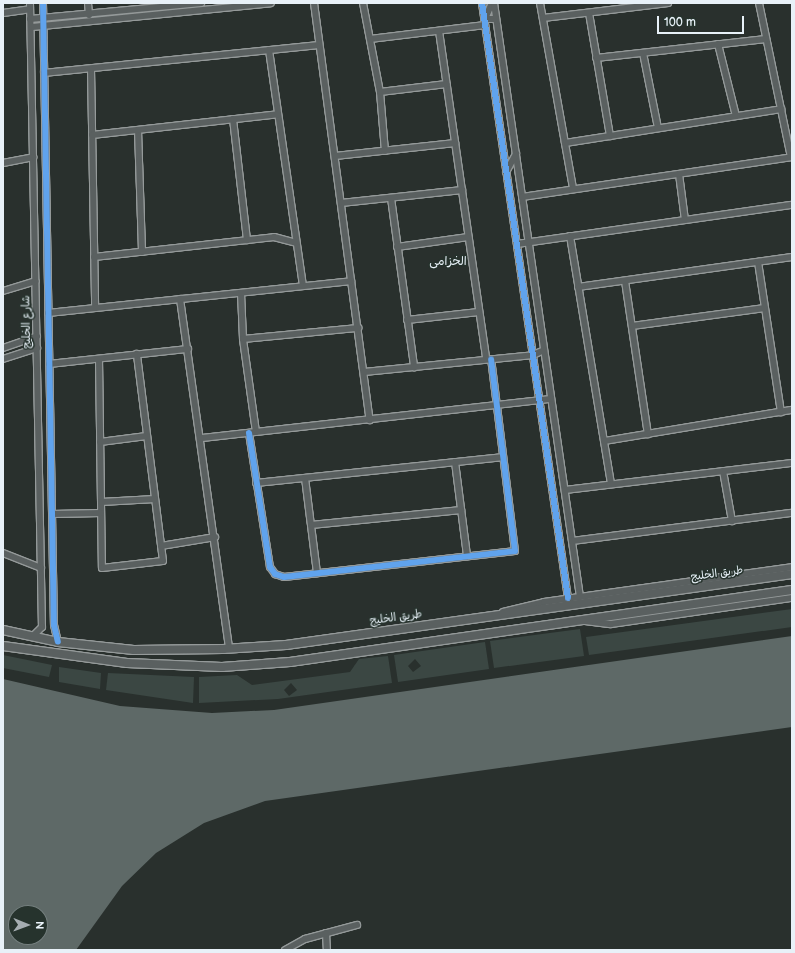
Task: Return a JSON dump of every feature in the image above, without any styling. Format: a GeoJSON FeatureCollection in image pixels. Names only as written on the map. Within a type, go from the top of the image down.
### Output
{"type":"FeatureCollection","features":[{"type":"Feature","properties":{"kind":"main road","name":"طريق الخليج"},"geometry":{"type":"LineString","coordinates":[[3,630],[58,642],[134,650],[229,649],[286,645],[792,574]]}},
{"type":"Feature","properties":{"kind":"main road"},"geometry":{"type":"LineString","coordinates":[[3,646],[119,662],[222,667],[290,662],[792,590]]}},
{"type":"Feature","properties":{"kind":"street"},"geometry":{"type":"LineString","coordinates":[[43,3],[54,625],[58,642]]}},
{"type":"Feature","properties":{"kind":"street"},"geometry":{"type":"LineString","coordinates":[[88,3],[89,14]]}},
{"type":"Feature","properties":{"kind":"street"},"geometry":{"type":"LineString","coordinates":[[30,18],[44,19],[201,3]]}},
{"type":"Feature","properties":{"kind":"street"},"geometry":{"type":"LineString","coordinates":[[32,27],[271,3]]}},
{"type":"Feature","properties":{"kind":"street"},"geometry":{"type":"LineString","coordinates":[[314,3],[370,420]]}},
{"type":"Feature","properties":{"kind":"street"},"geometry":{"type":"LineString","coordinates":[[363,3],[380,92],[385,151]]}},
{"type":"Feature","properties":{"kind":"street"},"geometry":{"type":"LineString","coordinates":[[482,3],[568,598]]}},
{"type":"Feature","properties":{"kind":"street"},"geometry":{"type":"LineString","coordinates":[[493,3],[485,19],[496,19]]}},
{"type":"Feature","properties":{"kind":"street"},"geometry":{"type":"LineString","coordinates":[[493,3],[580,597]]}},
{"type":"Feature","properties":{"kind":"street"},"geometry":{"type":"LineString","coordinates":[[540,3],[573,189]]}},
{"type":"Feature","properties":{"kind":"street"},"geometry":{"type":"LineString","coordinates":[[543,18],[668,3]]}},
{"type":"Feature","properties":{"kind":"street"},"geometry":{"type":"LineString","coordinates":[[522,197],[791,157],[759,3]]}},
{"type":"Feature","properties":{"kind":"street"},"geometry":{"type":"LineString","coordinates":[[3,13],[30,6]]}},
{"type":"Feature","properties":{"kind":"street","name":"شارع الخليج"},"geometry":{"type":"LineString","coordinates":[[30,6],[32,27],[42,626],[32,637]]}},
{"type":"Feature","properties":{"kind":"street"},"geometry":{"type":"LineString","coordinates":[[589,12],[610,136]]}},
{"type":"Feature","properties":{"kind":"street"},"geometry":{"type":"LineString","coordinates":[[370,39],[485,25]]}},
{"type":"Feature","properties":{"kind":"street"},"geometry":{"type":"LineString","coordinates":[[248,433],[270,568],[274,574],[284,577],[515,551],[489,359],[479,312],[439,31]]}},
{"type":"Feature","properties":{"kind":"street"},"geometry":{"type":"LineString","coordinates":[[596,58],[766,39]]}},
{"type":"Feature","properties":{"kind":"street"},"geometry":{"type":"LineString","coordinates":[[718,44],[736,116]]}},
{"type":"Feature","properties":{"kind":"street"},"geometry":{"type":"LineString","coordinates":[[44,73],[319,45]]}},
{"type":"Feature","properties":{"kind":"street"},"geometry":{"type":"LineString","coordinates":[[269,50],[302,286]]}},
{"type":"Feature","properties":{"kind":"street"},"geometry":{"type":"LineString","coordinates":[[643,53],[658,128]]}},
{"type":"Feature","properties":{"kind":"street"},"geometry":{"type":"LineString","coordinates":[[91,68],[95,308]]}},
{"type":"Feature","properties":{"kind":"street"},"geometry":{"type":"LineString","coordinates":[[380,92],[446,84]]}},
{"type":"Feature","properties":{"kind":"street"},"geometry":{"type":"LineString","coordinates":[[565,143],[781,109]]}},
{"type":"Feature","properties":{"kind":"street"},"geometry":{"type":"LineString","coordinates":[[92,135],[278,114]]}},
{"type":"Feature","properties":{"kind":"street"},"geometry":{"type":"LineString","coordinates":[[233,119],[248,240]]}},
{"type":"Feature","properties":{"kind":"street"},"geometry":{"type":"LineString","coordinates":[[138,130],[142,252]]}},
{"type":"Feature","properties":{"kind":"street"},"geometry":{"type":"LineString","coordinates":[[334,156],[455,143]]}},
{"type":"Feature","properties":{"kind":"street"},"geometry":{"type":"LineString","coordinates":[[506,172],[516,154]]}},
{"type":"Feature","properties":{"kind":"street"},"geometry":{"type":"LineString","coordinates":[[3,163],[33,157]]}},
{"type":"Feature","properties":{"kind":"street"},"geometry":{"type":"LineString","coordinates":[[679,174],[685,220]]}},
{"type":"Feature","properties":{"kind":"street"},"geometry":{"type":"LineString","coordinates":[[341,203],[462,190]]}},
{"type":"Feature","properties":{"kind":"street"},"geometry":{"type":"LineString","coordinates":[[391,198],[414,367]]}},
{"type":"Feature","properties":{"kind":"street"},"geometry":{"type":"LineString","coordinates":[[517,244],[792,205]]}},
{"type":"Feature","properties":{"kind":"street"},"geometry":{"type":"LineString","coordinates":[[570,236],[611,484]]}},
{"type":"Feature","properties":{"kind":"street"},"geometry":{"type":"LineString","coordinates":[[94,257],[274,237],[296,243]]}},
{"type":"Feature","properties":{"kind":"street"},"geometry":{"type":"LineString","coordinates":[[397,247],[468,237]]}},
{"type":"Feature","properties":{"kind":"street"},"geometry":{"type":"LineString","coordinates":[[578,287],[792,257]]}},
{"type":"Feature","properties":{"kind":"street"},"geometry":{"type":"LineString","coordinates":[[758,262],[781,412]]}},
{"type":"Feature","properties":{"kind":"street"},"geometry":{"type":"LineString","coordinates":[[3,291],[36,281]]}},
{"type":"Feature","properties":{"kind":"street"},"geometry":{"type":"LineString","coordinates":[[48,313],[352,281]]}},
{"type":"Feature","properties":{"kind":"street"},"geometry":{"type":"LineString","coordinates":[[625,281],[648,434]]}},
{"type":"Feature","properties":{"kind":"street"},"geometry":{"type":"LineString","coordinates":[[241,293],[243,339],[256,432]]}},
{"type":"Feature","properties":{"kind":"street"},"geometry":{"type":"LineString","coordinates":[[180,299],[202,438],[229,649]]}},
{"type":"Feature","properties":{"kind":"street"},"geometry":{"type":"LineString","coordinates":[[632,326],[765,308]]}},
{"type":"Feature","properties":{"kind":"street"},"geometry":{"type":"LineString","coordinates":[[407,320],[479,312]]}},
{"type":"Feature","properties":{"kind":"street"},"geometry":{"type":"LineString","coordinates":[[243,339],[358,328]]}},
{"type":"Feature","properties":{"kind":"street"},"geometry":{"type":"LineString","coordinates":[[3,348],[37,336]]}},
{"type":"Feature","properties":{"kind":"street"},"geometry":{"type":"LineString","coordinates":[[3,360],[37,348]]}},
{"type":"Feature","properties":{"kind":"street"},"geometry":{"type":"LineString","coordinates":[[49,364],[188,349]]}},
{"type":"Feature","properties":{"kind":"street"},"geometry":{"type":"LineString","coordinates":[[364,372],[533,355],[544,350]]}},
{"type":"Feature","properties":{"kind":"street"},"geometry":{"type":"LineString","coordinates":[[98,359],[102,568],[163,561],[137,354]]}},
{"type":"Feature","properties":{"kind":"street"},"geometry":{"type":"LineString","coordinates":[[202,438],[496,408],[540,403],[551,399]]}},
{"type":"Feature","properties":{"kind":"street"},"geometry":{"type":"LineString","coordinates":[[604,441],[792,410]]}},
{"type":"Feature","properties":{"kind":"street"},"geometry":{"type":"LineString","coordinates":[[100,442],[147,436]]}},
{"type":"Feature","properties":{"kind":"street"},"geometry":{"type":"LineString","coordinates":[[256,483],[502,457]]}},
{"type":"Feature","properties":{"kind":"street"},"geometry":{"type":"LineString","coordinates":[[455,462],[467,556]]}},
{"type":"Feature","properties":{"kind":"street"},"geometry":{"type":"LineString","coordinates":[[565,490],[792,463]]}},
{"type":"Feature","properties":{"kind":"street"},"geometry":{"type":"LineString","coordinates":[[723,471],[732,520]]}},
{"type":"Feature","properties":{"kind":"street"},"geometry":{"type":"LineString","coordinates":[[305,478],[317,573]]}},
{"type":"Feature","properties":{"kind":"street"},"geometry":{"type":"LineString","coordinates":[[101,502],[155,499]]}},
{"type":"Feature","properties":{"kind":"street"},"geometry":{"type":"LineString","coordinates":[[311,525],[462,510]]}},
{"type":"Feature","properties":{"kind":"street"},"geometry":{"type":"LineString","coordinates":[[52,514],[101,513]]}},
{"type":"Feature","properties":{"kind":"street"},"geometry":{"type":"LineString","coordinates":[[572,541],[792,513]]}},
{"type":"Feature","properties":{"kind":"street"},"geometry":{"type":"LineString","coordinates":[[161,546],[214,537]]}},
{"type":"Feature","properties":{"kind":"street"},"geometry":{"type":"LineString","coordinates":[[3,553],[41,568]]}},
{"type":"Feature","properties":{"kind":"street"},"geometry":{"type":"LineString","coordinates":[[493,616],[520,606],[568,598],[792,567]]}},
{"type":"Feature","properties":{"kind":"street"},"geometry":{"type":"LineString","coordinates":[[583,620],[611,624],[792,598]]}},
{"type":"Feature","properties":{"kind":"street"},"geometry":{"type":"LineString","coordinates":[[284,950],[326,933],[357,925]]}},
{"type":"Feature","properties":{"kind":"street"},"geometry":{"type":"LineString","coordinates":[[326,933],[327,950]]}},
{"type":"Feature","properties":{"kind":"shaded area"},"geometry":{"type":"Polygon","coordinates":[[[792,609],[792,627],[589,655],[586,637],[792,609]]]}},
{"type":"Feature","properties":{"kind":"shaded area"},"geometry":{"type":"Polygon","coordinates":[[[580,629],[584,656],[494,668],[490,641],[580,629]]]}},
{"type":"Feature","properties":{"kind":"shaded area"},"geometry":{"type":"Polygon","coordinates":[[[792,636],[792,727],[265,801],[204,823],[156,853],[122,886],[76,950],[3,950],[3,679],[120,706],[212,713],[274,710],[792,636]]]}},
{"type":"Feature","properties":{"kind":"shaded area"},"geometry":{"type":"Polygon","coordinates":[[[485,642],[489,669],[398,682],[394,655],[485,642]],[[415,659],[408,666],[413,672],[421,666],[415,659]]]}},
{"type":"Feature","properties":{"kind":"shaded area"},"geometry":{"type":"Polygon","coordinates":[[[3,655],[52,665],[49,677],[3,668],[3,655]]]}},
{"type":"Feature","properties":{"kind":"shaded area"},"geometry":{"type":"Polygon","coordinates":[[[388,656],[392,683],[278,699],[199,703],[199,677],[237,675],[252,685],[350,672],[359,659],[388,656]],[[291,683],[284,690],[289,696],[297,690],[291,683]]]}},
{"type":"Feature","properties":{"kind":"shaded area"},"geometry":{"type":"Polygon","coordinates":[[[59,667],[101,673],[100,689],[59,682],[59,667]]]}},
{"type":"Feature","properties":{"kind":"shaded area"},"geometry":{"type":"Polygon","coordinates":[[[108,673],[194,677],[193,703],[106,690],[108,673]]]}},
{"type":"Feature","properties":{"kind":"cycle path"},"geometry":{"type":"LineString","coordinates":[[43,3],[54,625],[58,642]]}},
{"type":"Feature","properties":{"kind":"cycle path"},"geometry":{"type":"LineString","coordinates":[[482,3],[568,598]]}},
{"type":"Feature","properties":{"kind":"cycle path"},"geometry":{"type":"LineString","coordinates":[[249,433],[270,567],[275,574],[284,577],[515,551],[491,359]]}},
{"type":"Feature","properties":{"kind":"district","name":"الخزامى"},"geometry":{"type":"Point","coordinates":[448,262]}}]}
